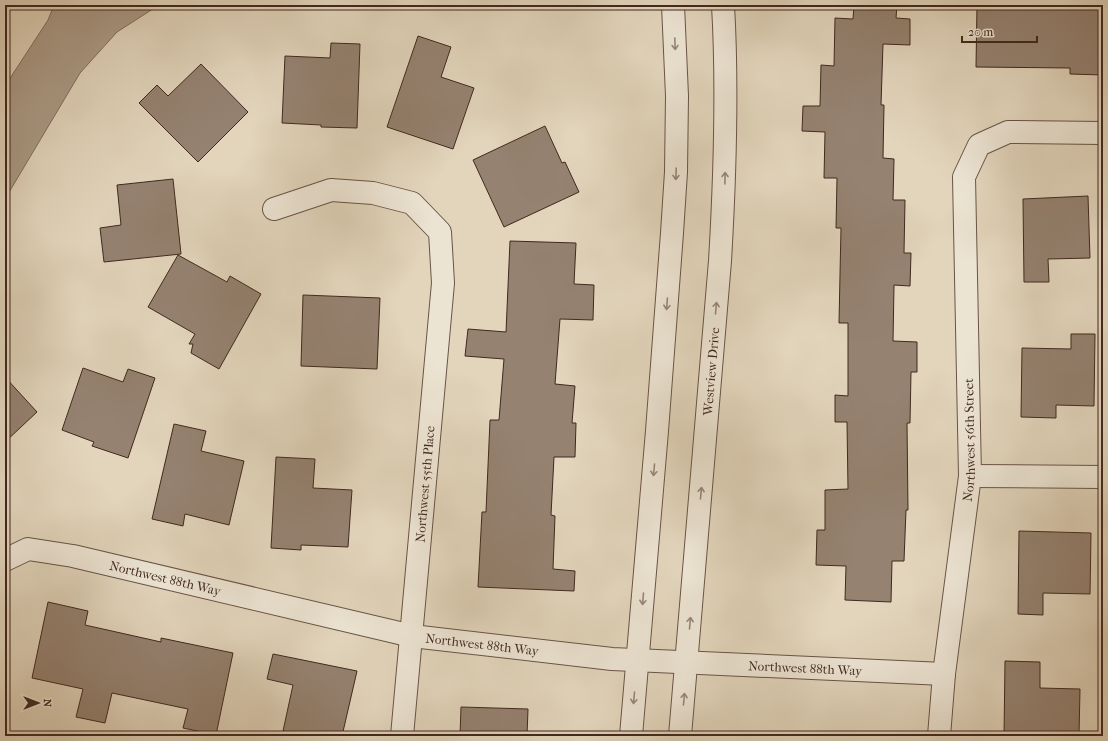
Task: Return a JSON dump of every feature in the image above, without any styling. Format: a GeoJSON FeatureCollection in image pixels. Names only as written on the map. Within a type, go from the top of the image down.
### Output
{"type":"FeatureCollection","features":[{"type":"Feature","properties":{"kind":"street"},"geometry":{"type":"LineString","coordinates":[[631,736],[658,431],[674,210],[677,96],[674,5]]}},
{"type":"Feature","properties":{"kind":"street","name":"Westview Drive"},"geometry":{"type":"LineString","coordinates":[[680,736],[720,269],[725,188],[726,107],[723,5]]}},
{"type":"Feature","properties":{"kind":"street","name":"Northwest 56th Street"},"geometry":{"type":"LineString","coordinates":[[939,736],[944,674],[970,476],[964,177],[979,145],[1008,132],[1103,133]]}},
{"type":"Feature","properties":{"kind":"street","name":"Northwest 55th Place"},"geometry":{"type":"LineString","coordinates":[[274,209],[332,190],[373,193],[412,203],[440,232],[444,283],[402,736]]}},
{"type":"Feature","properties":{"kind":"street"},"geometry":{"type":"LineString","coordinates":[[970,476],[1103,477]]}},
{"type":"Feature","properties":{"kind":"street","name":"Northwest 88th Way"},"geometry":{"type":"LineString","coordinates":[[5,560],[28,549],[73,556],[412,636],[604,658],[944,674]]}},
{"type":"Feature","properties":{"kind":"shaded area"},"geometry":{"type":"Polygon","coordinates":[[[54,5],[159,5],[117,32],[80,73],[5,199],[5,86],[48,20],[54,5]]]}},
{"type":"Feature","properties":{"kind":"building"},"geometry":{"type":"Polygon","coordinates":[[[854,5],[897,5],[896,18],[910,19],[910,45],[883,44],[881,105],[884,105],[883,158],[894,159],[893,200],[905,200],[904,253],[911,253],[910,286],[894,285],[893,341],[917,342],[917,372],[911,372],[910,423],[907,423],[908,510],[906,510],[904,561],[892,561],[891,602],[845,600],[846,566],[816,565],[817,530],[825,530],[825,490],[848,489],[847,422],[835,422],[835,395],[848,396],[848,323],[839,323],[841,228],[836,228],[837,178],[824,178],[825,132],[802,131],[803,106],[820,106],[821,65],[834,66],[835,18],[853,19],[854,5]]]}},
{"type":"Feature","properties":{"kind":"building"},"geometry":{"type":"Polygon","coordinates":[[[977,5],[1044,5],[1044,7],[1103,9],[1103,75],[1070,74],[1070,68],[976,67],[977,5]]]}},
{"type":"Feature","properties":{"kind":"building"},"geometry":{"type":"Polygon","coordinates":[[[418,36],[451,47],[441,77],[474,88],[453,149],[387,127],[418,36]]]}},
{"type":"Feature","properties":{"kind":"building"},"geometry":{"type":"Polygon","coordinates":[[[331,43],[360,44],[357,128],[321,127],[321,125],[282,123],[285,56],[330,58],[331,43]]]}},
{"type":"Feature","properties":{"kind":"building"},"geometry":{"type":"Polygon","coordinates":[[[201,64],[248,112],[198,162],[139,103],[157,85],[168,96],[201,64]]]}},
{"type":"Feature","properties":{"kind":"building"},"geometry":{"type":"Polygon","coordinates":[[[545,126],[562,163],[565,162],[579,192],[504,227],[473,160],[545,126]]]}},
{"type":"Feature","properties":{"kind":"building"},"geometry":{"type":"Polygon","coordinates":[[[173,179],[181,254],[104,262],[100,228],[121,225],[117,185],[173,179]]]}},
{"type":"Feature","properties":{"kind":"building"},"geometry":{"type":"Polygon","coordinates":[[[1088,196],[1090,258],[1048,259],[1049,282],[1024,282],[1023,199],[1088,196]]]}},
{"type":"Feature","properties":{"kind":"building"},"geometry":{"type":"Polygon","coordinates":[[[510,241],[576,243],[574,284],[594,285],[593,320],[560,319],[555,384],[575,386],[572,423],[576,423],[575,457],[554,457],[551,515],[555,516],[553,569],[575,571],[574,591],[478,587],[482,512],[486,512],[490,420],[499,420],[504,359],[465,356],[468,329],[506,332],[510,241]]]}},
{"type":"Feature","properties":{"kind":"building"},"geometry":{"type":"Polygon","coordinates":[[[178,255],[227,282],[230,276],[261,294],[219,369],[191,353],[193,344],[189,344],[195,334],[148,307],[178,255]]]}},
{"type":"Feature","properties":{"kind":"building"},"geometry":{"type":"Polygon","coordinates":[[[303,295],[380,298],[377,369],[301,366],[303,295]]]}},
{"type":"Feature","properties":{"kind":"building"},"geometry":{"type":"Polygon","coordinates":[[[1071,334],[1095,334],[1094,406],[1056,405],[1056,418],[1021,417],[1022,348],[1071,349],[1071,334]]]}},
{"type":"Feature","properties":{"kind":"building"},"geometry":{"type":"Polygon","coordinates":[[[83,368],[123,382],[128,369],[155,378],[128,458],[92,446],[94,442],[62,430],[83,368]]]}},
{"type":"Feature","properties":{"kind":"building"},"geometry":{"type":"Polygon","coordinates":[[[5,377],[37,412],[5,442],[5,377]]]}},
{"type":"Feature","properties":{"kind":"building"},"geometry":{"type":"Polygon","coordinates":[[[174,424],[206,431],[201,451],[244,461],[229,525],[185,514],[183,526],[152,519],[174,424]]]}},
{"type":"Feature","properties":{"kind":"building"},"geometry":{"type":"Polygon","coordinates":[[[276,457],[315,459],[313,488],[352,490],[348,547],[301,545],[301,550],[271,548],[276,457]]]}},
{"type":"Feature","properties":{"kind":"building"},"geometry":{"type":"Polygon","coordinates":[[[1019,531],[1091,533],[1090,594],[1043,593],[1043,615],[1018,614],[1019,531]]]}},
{"type":"Feature","properties":{"kind":"building"},"geometry":{"type":"Polygon","coordinates":[[[48,602],[88,611],[85,625],[161,642],[161,638],[233,653],[216,735],[183,728],[188,709],[112,693],[105,723],[76,717],[83,689],[32,678],[48,602]]]}},
{"type":"Feature","properties":{"kind":"building"},"geometry":{"type":"Polygon","coordinates":[[[273,654],[357,671],[342,736],[306,736],[283,731],[293,685],[267,679],[273,654]]]}},
{"type":"Feature","properties":{"kind":"building"},"geometry":{"type":"Polygon","coordinates":[[[1005,661],[1040,662],[1040,688],[1080,689],[1079,736],[1004,736],[1005,661]]]}},
{"type":"Feature","properties":{"kind":"building"},"geometry":{"type":"Polygon","coordinates":[[[461,707],[528,709],[527,736],[460,736],[461,707]]]}}]}
